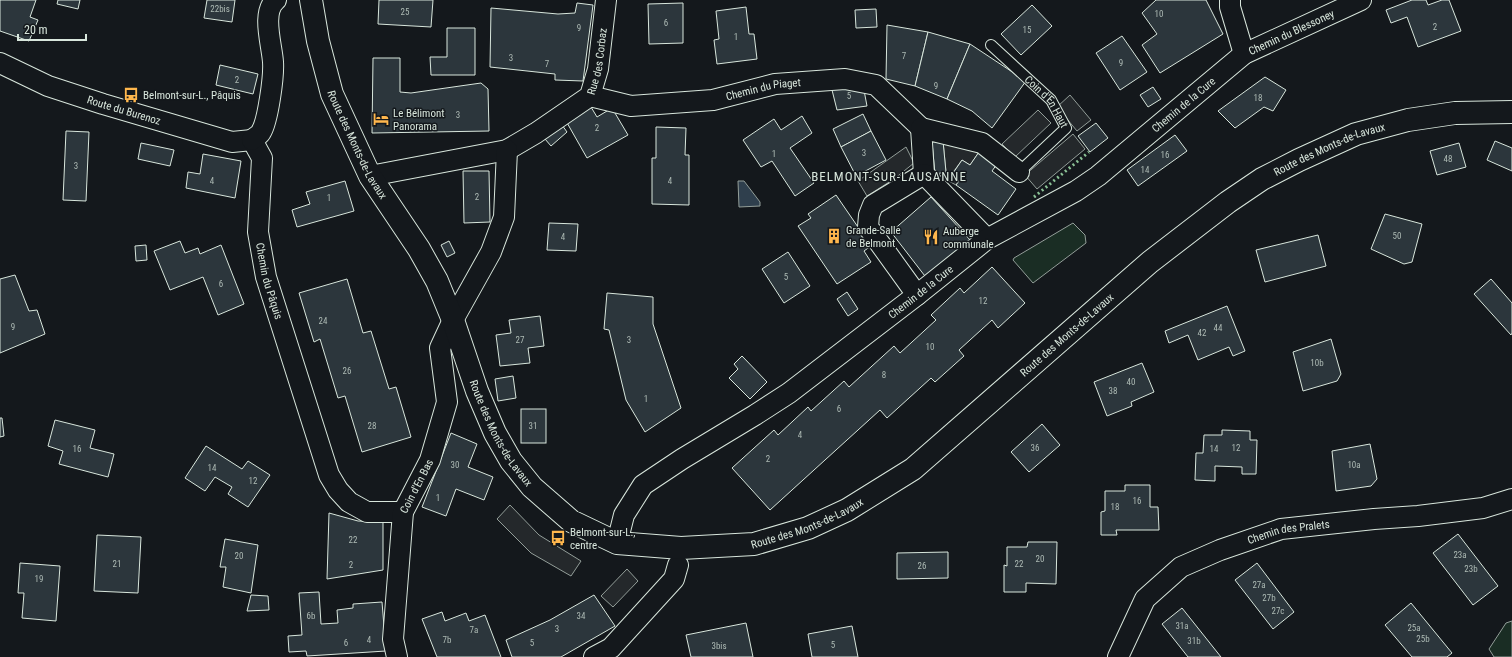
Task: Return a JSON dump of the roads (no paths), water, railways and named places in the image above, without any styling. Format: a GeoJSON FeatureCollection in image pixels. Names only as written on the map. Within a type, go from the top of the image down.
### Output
{"type":"FeatureCollection","features":[{"type":"Feature","properties":{"kind":"street"},"geometry":{"type":"LineString","coordinates":[[252,140],[261,133],[268,112],[273,64],[268,14],[272,3],[276,0]]}},
{"type":"Feature","properties":{"kind":"street","name":"Route des Monts-de-Lavaux"},"geometry":{"type":"LineString","coordinates":[[311,0],[318,41],[332,94],[370,176],[423,256],[437,281],[453,320],[477,391],[495,433],[511,461],[532,487],[571,521],[617,543],[681,548],[754,544],[808,528],[847,510],[913,469],[1150,262],[1228,202],[1262,179],[1356,134],[1408,120],[1455,113],[1512,112]]}},
{"type":"Feature","properties":{"kind":"street","name":"Rue des Corbaz"},"geometry":{"type":"LineString","coordinates":[[370,176],[507,150],[536,133],[590,96],[598,69],[606,0]]}},
{"type":"Feature","properties":{"kind":"street"},"geometry":{"type":"LineString","coordinates":[[1230,0],[1230,7],[1244,54]]}},
{"type":"Feature","properties":{"kind":"street","name":"Chemin du Blessoney"},"geometry":{"type":"LineString","coordinates":[[1244,54],[1361,0]]}},
{"type":"Feature","properties":{"kind":"street","name":"Chemin de la Cure"},"geometry":{"type":"LineString","coordinates":[[617,543],[624,515],[643,485],[682,459],[789,393],[917,295],[987,239],[1076,192],[1244,54]]}},
{"type":"Feature","properties":{"kind":"street","name":"Route du Burenoz"},"geometry":{"type":"LineString","coordinates":[[0,63],[48,86],[102,104],[232,142],[252,140]]}},
{"type":"Feature","properties":{"kind":"street","name":"Chemin du Piaget"},"geometry":{"type":"LineString","coordinates":[[590,96],[631,106],[713,100],[775,84],[845,80],[876,85],[921,128]]}},
{"type":"Feature","properties":{"kind":"street"},"geometry":{"type":"LineString","coordinates":[[921,128],[924,174],[987,239]]}},
{"type":"Feature","properties":{"kind":"street","name":"Coin d'En Haut"},"geometry":{"type":"LineString","coordinates":[[921,128],[982,143],[1019,172]]}},
{"type":"Feature","properties":{"kind":"street","name":"Chemin du Pâquis"},"geometry":{"type":"LineString","coordinates":[[252,140],[262,158],[258,232],[266,277],[329,475],[338,490],[349,502],[368,512],[403,512]]}},
{"type":"Feature","properties":{"kind":"street"},"geometry":{"type":"LineString","coordinates":[[453,320],[491,252],[504,217],[507,150]]}},
{"type":"Feature","properties":{"kind":"street"},"geometry":{"type":"LineString","coordinates":[[917,295],[868,227],[869,215],[873,205],[924,174]]}},
{"type":"Feature","properties":{"kind":"street","name":"Coin d'En Bas"},"geometry":{"type":"LineString","coordinates":[[397,657],[393,639],[403,512],[430,460],[447,402],[440,348],[453,320]]}},
{"type":"Feature","properties":{"kind":"street","name":"Chemin des Pralets"},"geometry":{"type":"LineString","coordinates":[[1118,657],[1145,599],[1181,567],[1220,550],[1281,529],[1476,509],[1512,499]]}},
{"type":"Feature","properties":{"kind":"street"},"geometry":{"type":"LineString","coordinates":[[594,657],[611,648],[674,579],[678,565]]}},
{"type":"Feature","properties":{"kind":"lane","name":"Coin d'En Haut"},"geometry":{"type":"LineString","coordinates":[[991,45],[1051,100],[1066,128],[1019,172]]}},
{"type":"Feature","properties":{"kind":"water"},"geometry":{"type":"Polygon","coordinates":[[[738,181],[744,181],[760,202],[760,206],[739,207],[738,181]]]}},
{"type":"Feature","properties":{"kind":"place","name":"Belmont-sur-L., Pâquis"},"geometry":{"type":"Point","coordinates":[131,95]}},
{"type":"Feature","properties":{"kind":"place","name":"Le Bélimont Panorama"},"geometry":{"type":"Point","coordinates":[381,119]}},
{"type":"Feature","properties":{"kind":"place","name":"Grande-Salle de Belmont"},"geometry":{"type":"Point","coordinates":[834,236]}},
{"type":"Feature","properties":{"kind":"place","name":"Auberge communale"},"geometry":{"type":"Point","coordinates":[931,237]}},
{"type":"Feature","properties":{"kind":"place","name":"Belmont-sur-L., centre"},"geometry":{"type":"Point","coordinates":[558,538]}},
{"type":"Feature","properties":{"kind":"district","name":"BELMONT-SUR-LAUSANNE"},"geometry":{"type":"Point","coordinates":[889,176]}}]}
